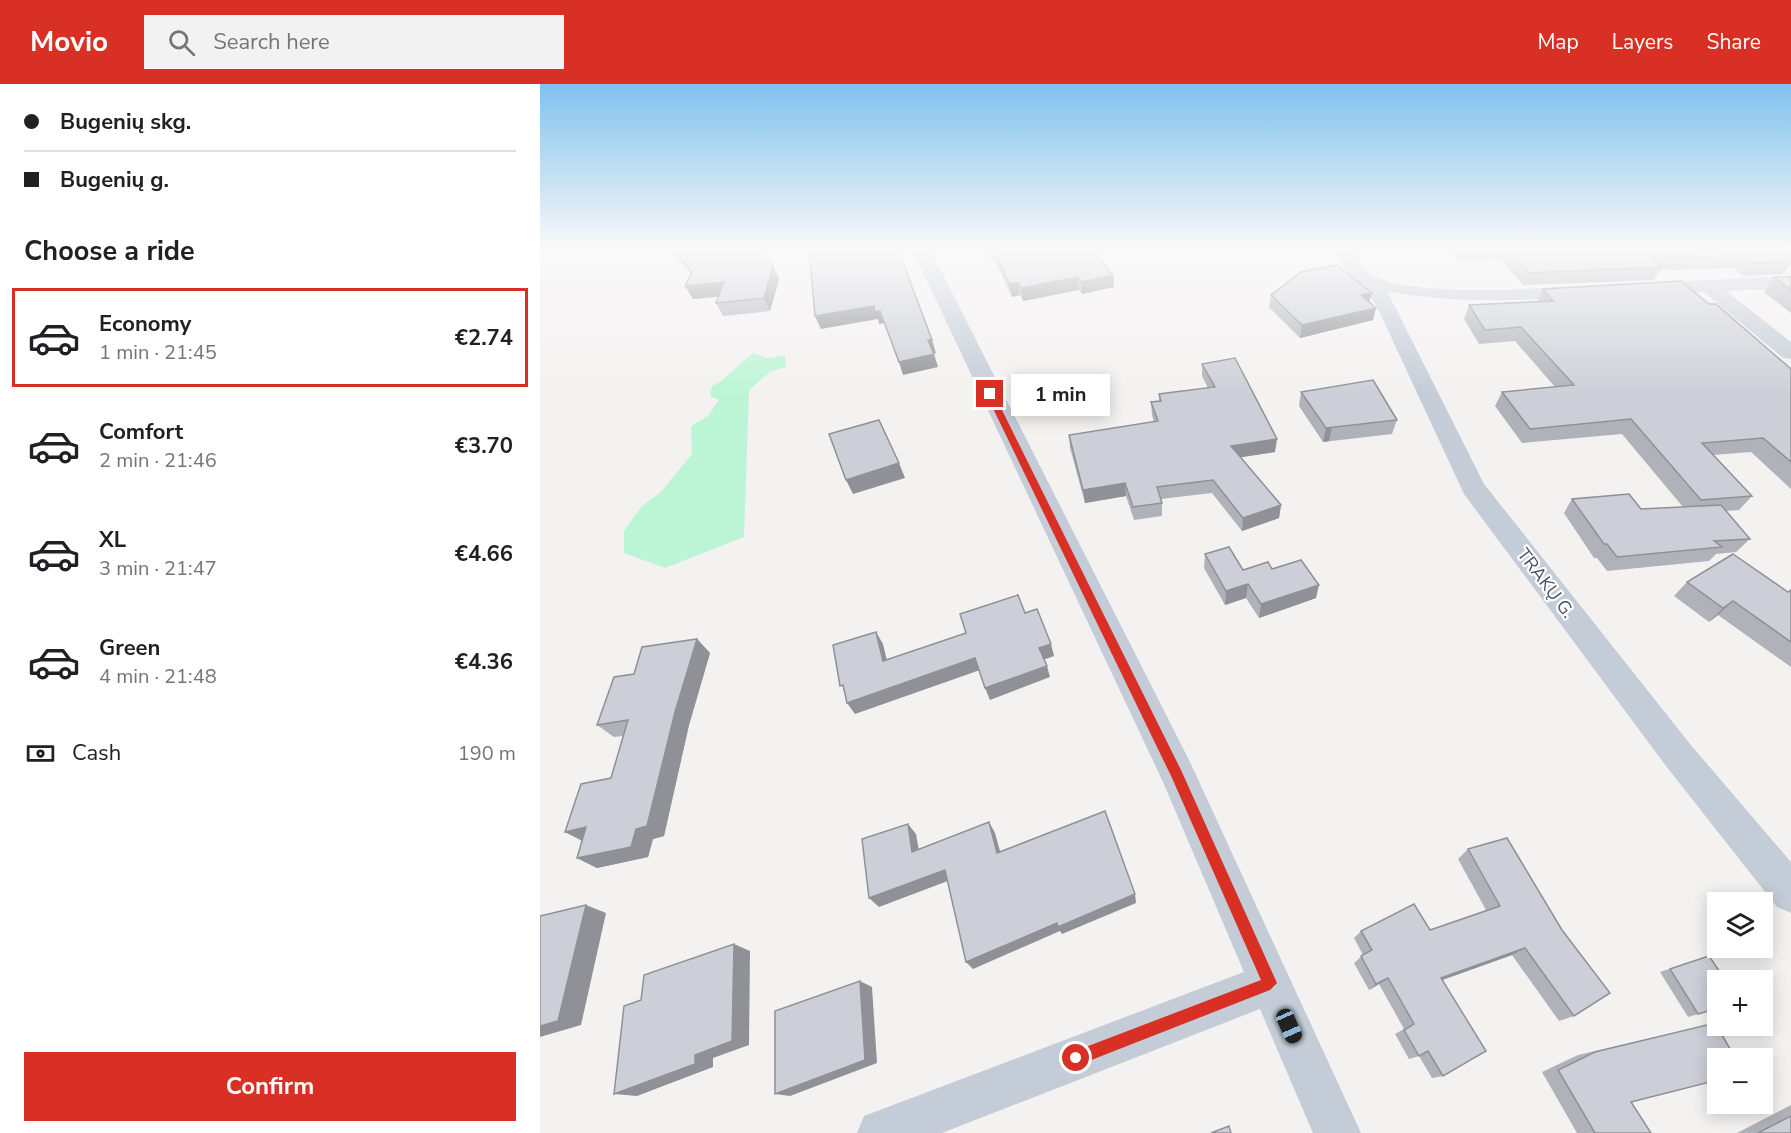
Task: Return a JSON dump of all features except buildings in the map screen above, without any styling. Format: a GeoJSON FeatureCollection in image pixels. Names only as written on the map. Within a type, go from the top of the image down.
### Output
{"type":"FeatureCollection","features":[{"type":"Feature","properties":{"kind":"street"},"geometry":{"type":"LineString","coordinates":[[945,298],[1177,774],[1337,1133]]}},
{"type":"Feature","properties":{"kind":"street","name":"TRAKŲ G."},"geometry":{"type":"LineString","coordinates":[[1382,298],[1473,488],[1678,754],[1791,893]]}},
{"type":"Feature","properties":{"kind":"street"},"geometry":{"type":"LineString","coordinates":[[1723,298],[1791,353]]}},
{"type":"Feature","properties":{"kind":"street"},"geometry":{"type":"LineString","coordinates":[[881,1133],[1270,983]]}},
{"type":"Feature","properties":{"kind":"green space"},"geometry":{"type":"Polygon","coordinates":[[[753,353],[767,358],[785,355],[786,367],[770,372],[749,390],[744,537],[665,568],[624,553],[624,531],[642,506],[660,493],[692,454],[691,426],[708,416],[719,400],[710,396],[712,386],[753,353]]]}},
{"type":"Feature","properties":{"kind":"route"},"geometry":{"type":"LineString","coordinates":[[990,394],[1177,774],[1270,983],[1076,1058]]}}]}
